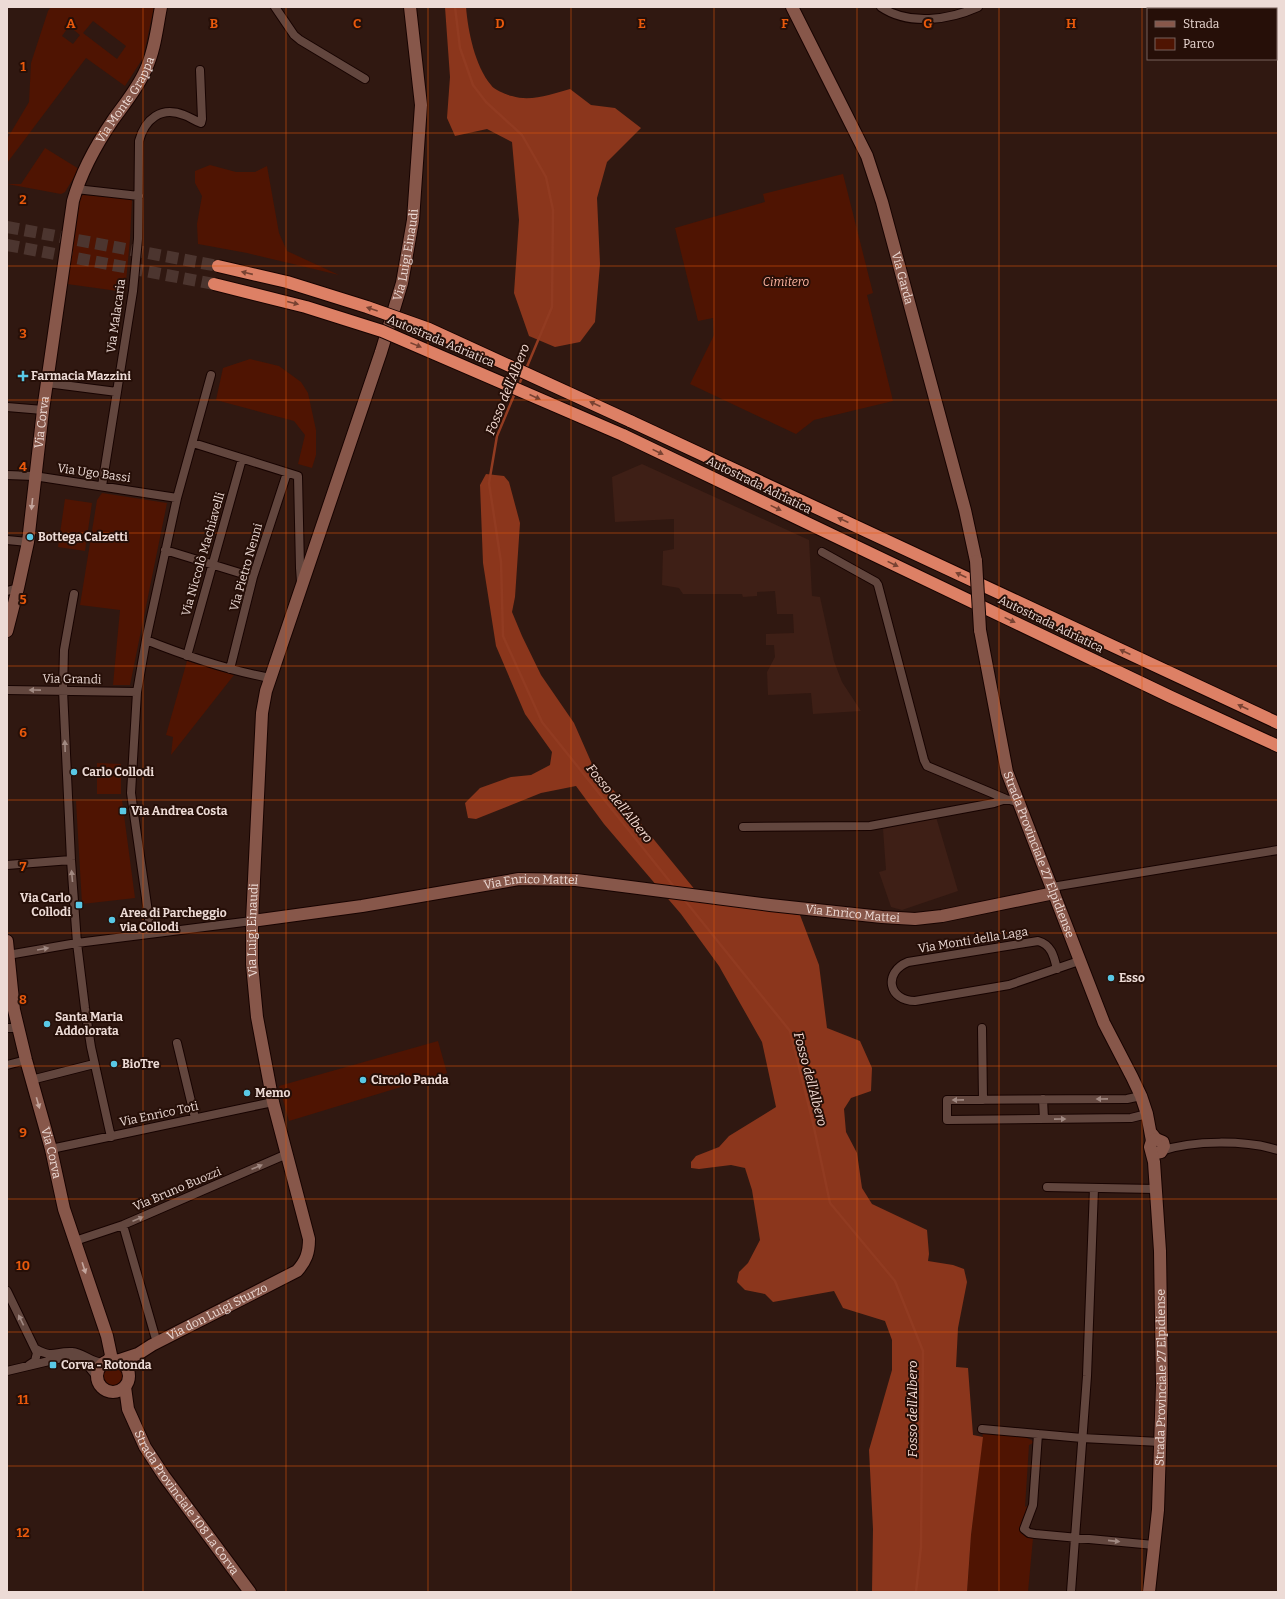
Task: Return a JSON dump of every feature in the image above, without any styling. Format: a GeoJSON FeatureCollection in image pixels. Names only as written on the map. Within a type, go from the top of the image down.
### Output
{"type":"FeatureCollection","features":[{"type":"Feature","properties":{"kind":"highway","name":"Autostrada Adriatica"},"geometry":{"type":"LineString","coordinates":[[218,266],[293,284],[367,307],[429,329],[630,420],[1278,723]]}},
{"type":"Feature","properties":{"kind":"highway","name":"Autostrada Adriatica"},"geometry":{"type":"LineString","coordinates":[[214,284],[306,306],[382,331],[419,346],[623,435],[1170,697],[1278,746]]}},
{"type":"Feature","properties":{"kind":"street","name":"Via Monte Grappa"},"geometry":{"type":"LineString","coordinates":[[76,189],[95,149],[147,69],[161,7]]}},
{"type":"Feature","properties":{"kind":"street"},"geometry":{"type":"LineString","coordinates":[[275,7],[297,37],[365,79]]}},
{"type":"Feature","properties":{"kind":"street","name":"Via Luigi Einaudi"},"geometry":{"type":"LineString","coordinates":[[297,1271],[307,1258],[309,1239],[273,1102],[257,1017],[252,964],[252,921],[262,713],[270,678],[379,359],[402,283],[413,220],[421,105],[410,7]]}},
{"type":"Feature","properties":{"kind":"street","name":"Via Garda"},"geometry":{"type":"LineString","coordinates":[[792,7],[866,156],[880,195],[963,502],[976,562]]}},
{"type":"Feature","properties":{"kind":"street"},"geometry":{"type":"LineString","coordinates":[[881,7],[887,11],[900,15],[929,19],[945,18],[978,7]]}},
{"type":"Feature","properties":{"kind":"street","name":"Via Malacaria"},"geometry":{"type":"LineString","coordinates":[[102,486],[133,291],[138,240],[139,141],[142,130],[149,120],[158,114],[169,112],[182,114],[201,123],[200,70]]}},
{"type":"Feature","properties":{"kind":"street"},"geometry":{"type":"LineString","coordinates":[[76,189],[138,196]]}},
{"type":"Feature","properties":{"kind":"street","name":"Via Corva"},"geometry":{"type":"LineString","coordinates":[[7,631],[13,589],[28,542],[34,476],[76,189]]}},
{"type":"Feature","properties":{"kind":"street"},"geometry":{"type":"LineString","coordinates":[[151,933],[131,793],[137,692],[146,640],[177,498],[211,375]]}},
{"type":"Feature","properties":{"kind":"street"},"geometry":{"type":"LineString","coordinates":[[47,383],[117,392]]}},
{"type":"Feature","properties":{"kind":"street"},"geometry":{"type":"LineString","coordinates":[[7,407],[43,410]]}},
{"type":"Feature","properties":{"kind":"street"},"geometry":{"type":"LineString","coordinates":[[193,443],[287,473]]}},
{"type":"Feature","properties":{"kind":"street","name":"Via Niccolò Machiavelli"},"geometry":{"type":"LineString","coordinates":[[187,656],[242,459]]}},
{"type":"Feature","properties":{"kind":"street","name":"Via Luigi Einaudi"},"geometry":{"type":"LineString","coordinates":[[287,473],[298,476],[300,568],[302,585]]}},
{"type":"Feature","properties":{"kind":"street","name":"Via Pietro Nenni"},"geometry":{"type":"LineString","coordinates":[[230,669],[253,576],[287,473]]}},
{"type":"Feature","properties":{"kind":"street","name":"Via Ugo Bassi"},"geometry":{"type":"LineString","coordinates":[[7,475],[34,476],[177,498]]}},
{"type":"Feature","properties":{"kind":"street"},"geometry":{"type":"LineString","coordinates":[[7,540],[28,542]]}},
{"type":"Feature","properties":{"kind":"street"},"geometry":{"type":"LineString","coordinates":[[165,550],[253,576]]}},
{"type":"Feature","properties":{"kind":"street"},"geometry":{"type":"LineString","coordinates":[[822,552],[876,582],[878,585],[924,760],[927,766],[1012,800]]}},
{"type":"Feature","properties":{"kind":"street","name":"Strada Provinciale 27 Elpidiense"},"geometry":{"type":"LineString","coordinates":[[976,562],[980,630],[1012,800],[1053,890],[1104,1023],[1141,1096],[1155,1146],[1155,1189],[1160,1251],[1162,1385],[1158,1510],[1149,1592]]}},
{"type":"Feature","properties":{"kind":"street"},"geometry":{"type":"LineString","coordinates":[[74,594],[64,650],[63,690],[71,860],[84,1008],[94,1064],[111,1137]]}},
{"type":"Feature","properties":{"kind":"street"},"geometry":{"type":"LineString","coordinates":[[146,640],[187,656],[230,669],[270,678]]}},
{"type":"Feature","properties":{"kind":"street","name":"Via Grandi"},"geometry":{"type":"LineString","coordinates":[[7,690],[137,692]]}},
{"type":"Feature","properties":{"kind":"street"},"geometry":{"type":"LineString","coordinates":[[743,827],[870,826],[1012,800]]}},
{"type":"Feature","properties":{"kind":"street"},"geometry":{"type":"LineString","coordinates":[[1053,890],[1278,850]]}},
{"type":"Feature","properties":{"kind":"street"},"geometry":{"type":"LineString","coordinates":[[7,865],[71,860]]}},
{"type":"Feature","properties":{"kind":"street","name":"Via Enrico Mattei"},"geometry":{"type":"LineString","coordinates":[[8,959],[77,942],[362,906],[519,879],[576,880],[835,912],[915,919],[942,916],[1053,890]]}},
{"type":"Feature","properties":{"kind":"street","name":"Via Corva"},"geometry":{"type":"LineString","coordinates":[[7,941],[12,1028],[26,1060],[51,1149],[64,1209],[107,1336],[111,1355],[110,1362]]}},
{"type":"Feature","properties":{"kind":"street","name":"Via Monti della Laga"},"geometry":{"type":"LineString","coordinates":[[1038,942],[1044,943],[1050,949],[1057,969],[1009,985],[915,1002],[900,998],[894,992],[892,985],[892,977],[895,970],[908,962],[1038,942]]}},
{"type":"Feature","properties":{"kind":"street"},"geometry":{"type":"LineString","coordinates":[[1057,969],[1079,961]]}},
{"type":"Feature","properties":{"kind":"street"},"geometry":{"type":"LineString","coordinates":[[982,1028],[983,1100]]}},
{"type":"Feature","properties":{"kind":"street"},"geometry":{"type":"LineString","coordinates":[[177,1043],[195,1118]]}},
{"type":"Feature","properties":{"kind":"street"},"geometry":{"type":"LineString","coordinates":[[7,1065],[26,1060]]}},
{"type":"Feature","properties":{"kind":"street"},"geometry":{"type":"LineString","coordinates":[[31,1080],[94,1064]]}},
{"type":"Feature","properties":{"kind":"street"},"geometry":{"type":"LineString","coordinates":[[1141,1096],[1127,1099],[947,1100],[947,1120],[1131,1118],[1147,1114]]}},
{"type":"Feature","properties":{"kind":"street"},"geometry":{"type":"LineString","coordinates":[[1043,1100],[1044,1119]]}},
{"type":"Feature","properties":{"kind":"street","name":"Via Enrico Toti"},"geometry":{"type":"LineString","coordinates":[[51,1149],[273,1102]]}},
{"type":"Feature","properties":{"kind":"street"},"geometry":{"type":"LineString","coordinates":[[1155,1146],[1236,1144],[1262,1145],[1278,1150]]}},
{"type":"Feature","properties":{"kind":"street","name":"Via Bruno Buozzi"},"geometry":{"type":"LineString","coordinates":[[75,1241],[123,1225],[287,1154]]}},
{"type":"Feature","properties":{"kind":"street"},"geometry":{"type":"LineString","coordinates":[[1047,1187],[1155,1189]]}},
{"type":"Feature","properties":{"kind":"street"},"geometry":{"type":"LineString","coordinates":[[1071,1592],[1076,1537],[1091,1300],[1094,1188]]}},
{"type":"Feature","properties":{"kind":"street"},"geometry":{"type":"LineString","coordinates":[[123,1225],[155,1336]]}},
{"type":"Feature","properties":{"kind":"street","name":"Via don Luigi Sturzo"},"geometry":{"type":"LineString","coordinates":[[110,1362],[138,1354],[152,1345],[297,1271]]}},
{"type":"Feature","properties":{"kind":"street"},"geometry":{"type":"LineString","coordinates":[[7,1291],[36,1349],[37,1353],[35,1361],[27,1367]]}},
{"type":"Feature","properties":{"kind":"street"},"geometry":{"type":"LineString","coordinates":[[7,1371],[66,1357],[84,1361],[97,1377],[104,1390],[114,1392],[125,1387],[129,1379],[128,1369],[122,1362],[95,1363],[84,1356],[72,1352],[55,1355],[47,1354],[36,1349]]}},
{"type":"Feature","properties":{"kind":"street","name":"Via don Luigi Sturzo"},"geometry":{"type":"LineString","coordinates":[[128,1369],[138,1354]]}},
{"type":"Feature","properties":{"kind":"street"},"geometry":{"type":"LineString","coordinates":[[97,1377],[98,1372],[110,1362]]}},
{"type":"Feature","properties":{"kind":"street","name":"Strada Provinciale 108 La Corva"},"geometry":{"type":"LineString","coordinates":[[125,1387],[128,1409]]}},
{"type":"Feature","properties":{"kind":"street","name":"Strada Provinciale 108 La Corva"},"geometry":{"type":"LineString","coordinates":[[114,1392],[128,1409],[145,1447],[164,1476],[250,1592]]}},
{"type":"Feature","properties":{"kind":"street"},"geometry":{"type":"LineString","coordinates":[[982,1429],[1082,1438],[1160,1442]]}},
{"type":"Feature","properties":{"kind":"street"},"geometry":{"type":"LineString","coordinates":[[1038,1434],[1033,1504],[1024,1529],[1029,1533],[1035,1534],[1154,1545]]}},
{"type":"Feature","properties":{"kind":"shaded area"},"geometry":{"type":"Polygon","coordinates":[[[445,7],[466,7],[468,27],[473,48],[485,77],[495,89],[519,98],[534,98],[570,89],[591,105],[615,108],[641,128],[607,162],[597,198],[600,264],[595,322],[580,342],[555,347],[529,336],[514,293],[519,220],[512,142],[487,129],[455,136],[447,118],[450,77],[445,7]]]}},
{"type":"Feature","properties":{"kind":"shaded area"},"geometry":{"type":"Polygon","coordinates":[[[642,464],[809,540],[812,596],[820,597],[834,661],[842,682],[861,711],[813,714],[811,693],[768,695],[767,672],[775,657],[774,645],[766,645],[766,634],[794,633],[793,614],[777,614],[775,591],[757,592],[757,596],[743,597],[742,594],[683,594],[679,588],[662,585],[663,551],[674,549],[674,519],[615,522],[612,477],[642,464]]]}},
{"type":"Feature","properties":{"kind":"shaded area"},"geometry":{"type":"Polygon","coordinates":[[[486,474],[504,476],[509,482],[520,523],[515,597],[512,612],[541,675],[574,723],[592,764],[705,902],[800,915],[819,965],[827,1028],[860,1041],[872,1068],[871,1091],[851,1098],[844,1109],[846,1132],[857,1153],[862,1188],[872,1204],[927,1230],[929,1254],[928,1261],[953,1265],[964,1269],[967,1282],[958,1328],[956,1367],[968,1368],[973,1435],[983,1437],[971,1535],[967,1592],[872,1592],[873,1529],[869,1450],[892,1370],[892,1340],[885,1321],[843,1308],[834,1291],[773,1302],[765,1294],[745,1290],[737,1282],[739,1272],[748,1263],[760,1240],[752,1190],[745,1168],[731,1165],[699,1169],[691,1168],[691,1162],[696,1156],[719,1147],[729,1136],[776,1107],[762,1042],[719,966],[681,914],[604,824],[576,786],[541,793],[476,819],[468,818],[465,803],[480,788],[511,777],[531,775],[550,765],[552,752],[525,714],[496,646],[483,563],[480,485],[486,474]]]}},
{"type":"Feature","properties":{"kind":"shaded area"},"geometry":{"type":"Polygon","coordinates":[[[936,817],[958,891],[902,910],[891,907],[879,872],[886,870],[883,829],[936,817]]]}},
{"type":"Feature","properties":{"kind":"green space"},"geometry":{"type":"Polygon","coordinates":[[[51,7],[154,7],[143,58],[125,86],[86,58],[7,163],[7,139],[29,102],[31,63],[48,11],[51,7]],[[93,21],[83,33],[117,59],[126,46],[93,21]],[[69,26],[62,36],[73,44],[80,35],[69,26]]]}},
{"type":"Feature","properties":{"kind":"green space"},"geometry":{"type":"Polygon","coordinates":[[[45,148],[79,169],[65,192],[61,194],[7,184],[21,184],[45,148]]]}},
{"type":"Feature","properties":{"kind":"green space"},"geometry":{"type":"Polygon","coordinates":[[[210,165],[236,172],[255,172],[267,166],[279,233],[287,251],[339,275],[247,253],[198,244],[197,224],[202,196],[195,183],[195,171],[210,165]]]}},
{"type":"Feature","properties":{"kind":"green space","name":"Cimitero"},"geometry":{"type":"Polygon","coordinates":[[[843,174],[873,293],[867,295],[893,401],[814,420],[796,434],[690,384],[714,335],[713,318],[698,321],[675,228],[765,202],[763,194],[843,174]]]}},
{"type":"Feature","properties":{"kind":"green space"},"geometry":{"type":"Polygon","coordinates":[[[84,195],[132,200],[125,292],[67,284],[79,199],[84,195]]]}},
{"type":"Feature","properties":{"kind":"green space"},"geometry":{"type":"Polygon","coordinates":[[[250,359],[279,366],[301,382],[308,393],[316,430],[316,455],[312,468],[298,464],[305,435],[294,421],[216,400],[223,368],[250,359]]]}},
{"type":"Feature","properties":{"kind":"green space"},"geometry":{"type":"Polygon","coordinates":[[[102,493],[167,503],[130,685],[113,685],[120,610],[80,605],[97,500],[102,493]]]}},
{"type":"Feature","properties":{"kind":"green space"},"geometry":{"type":"Polygon","coordinates":[[[65,499],[92,503],[85,551],[58,547],[65,499]]]}},
{"type":"Feature","properties":{"kind":"green space"},"geometry":{"type":"Polygon","coordinates":[[[187,661],[234,675],[171,755],[173,737],[166,735],[187,661]]]}},
{"type":"Feature","properties":{"kind":"green space"},"geometry":{"type":"Polygon","coordinates":[[[97,763],[121,764],[121,794],[97,794],[97,763]]]}},
{"type":"Feature","properties":{"kind":"green space"},"geometry":{"type":"Polygon","coordinates":[[[122,800],[135,898],[82,904],[76,801],[122,800]]]}},
{"type":"Feature","properties":{"kind":"green space","name":"Circolo Panda"},"geometry":{"type":"Polygon","coordinates":[[[438,1041],[447,1073],[289,1121],[279,1086],[438,1041]]]}},
{"type":"Feature","properties":{"kind":"green space"},"geometry":{"type":"Polygon","coordinates":[[[113,1366],[117,1367],[123,1373],[123,1381],[117,1387],[113,1388],[109,1387],[103,1381],[102,1377],[103,1373],[109,1367],[113,1366]]]}},
{"type":"Feature","properties":{"kind":"green space"},"geometry":{"type":"Polygon","coordinates":[[[983,1432],[1023,1436],[1035,1442],[1029,1445],[1025,1507],[1030,1504],[1022,1520],[1021,1531],[1033,1538],[1028,1592],[967,1592],[971,1535],[983,1432]]]}},
{"type":"Feature","properties":{"kind":"waterway","name":"Fosso dell'Albero"},"geometry":{"type":"LineString","coordinates":[[455,7],[460,48],[473,85],[486,102],[522,135],[546,177],[553,210],[552,307],[526,369]]}},
{"type":"Feature","properties":{"kind":"waterway","name":"Fosso dell'Albero"},"geometry":{"type":"LineString","coordinates":[[518,387],[523,375]]}},
{"type":"Feature","properties":{"kind":"waterway","name":"Fosso dell'Albero"},"geometry":{"type":"LineString","coordinates":[[515,393],[497,436],[489,483],[501,562],[503,636],[542,722],[675,888]]}},
{"type":"Feature","properties":{"kind":"waterway","name":"Fosso dell'Albero"},"geometry":{"type":"LineString","coordinates":[[683,898],[790,1031],[813,1123],[830,1203],[895,1281],[923,1351],[921,1547],[916,1592]]}},
{"type":"Feature","properties":{"kind":"tunnel"},"geometry":{"type":"LineString","coordinates":[[7,227],[218,266]]}},
{"type":"Feature","properties":{"kind":"tunnel"},"geometry":{"type":"LineString","coordinates":[[7,245],[214,284]]}},
{"type":"Feature","properties":{"kind":"place","name":"Farmacia Mazzini"},"geometry":{"type":"Point","coordinates":[23,376]}},
{"type":"Feature","properties":{"kind":"place","name":"Bottega Calzetti"},"geometry":{"type":"Point","coordinates":[30,537]}},
{"type":"Feature","properties":{"kind":"place","name":"Carlo Collodi"},"geometry":{"type":"Point","coordinates":[74,772]}},
{"type":"Feature","properties":{"kind":"place","name":"Via Andrea Costa"},"geometry":{"type":"Point","coordinates":[123,811]}},
{"type":"Feature","properties":{"kind":"place","name":"Via Carlo Collodi"},"geometry":{"type":"Point","coordinates":[79,905]}},
{"type":"Feature","properties":{"kind":"place","name":"Area di Parcheggio via Collodi"},"geometry":{"type":"Point","coordinates":[112,920]}},
{"type":"Feature","properties":{"kind":"place","name":"Esso"},"geometry":{"type":"Point","coordinates":[1111,978]}},
{"type":"Feature","properties":{"kind":"place","name":"Santa Maria Addolorata"},"geometry":{"type":"Point","coordinates":[47,1024]}},
{"type":"Feature","properties":{"kind":"place","name":"BioTre"},"geometry":{"type":"Point","coordinates":[114,1064]}},
{"type":"Feature","properties":{"kind":"place","name":"Circolo Panda"},"geometry":{"type":"Point","coordinates":[363,1080]}},
{"type":"Feature","properties":{"kind":"place","name":"Memo"},"geometry":{"type":"Point","coordinates":[247,1093]}},
{"type":"Feature","properties":{"kind":"place","name":"Corva - Rotonda"},"geometry":{"type":"Point","coordinates":[53,1365]}}]}
